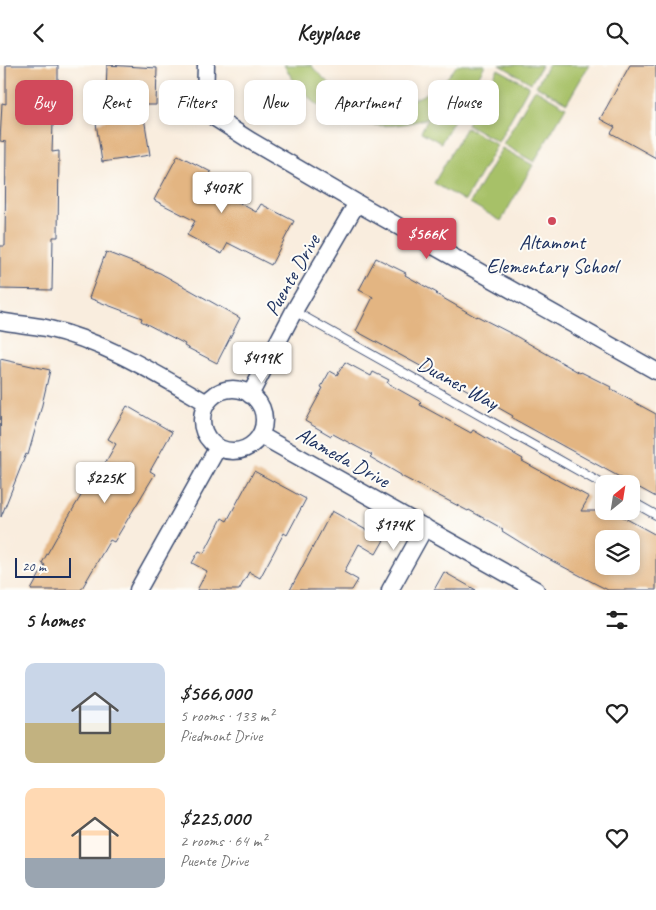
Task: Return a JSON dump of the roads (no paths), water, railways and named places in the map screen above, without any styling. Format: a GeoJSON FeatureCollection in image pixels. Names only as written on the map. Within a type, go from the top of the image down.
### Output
{"type":"FeatureCollection","features":[{"type":"Feature","properties":{"kind":"street"},"geometry":{"type":"LineString","coordinates":[[206,65],[205,102],[215,118],[357,203],[656,371]]}},
{"type":"Feature","properties":{"kind":"street","name":"Puente Drive"},"geometry":{"type":"LineString","coordinates":[[250,395],[294,311],[357,203]]}},
{"type":"Feature","properties":{"kind":"street"},"geometry":{"type":"LineString","coordinates":[[0,321],[47,328],[83,340],[151,371],[207,403]]}},
{"type":"Feature","properties":{"kind":"street"},"geometry":{"type":"LineString","coordinates":[[224,390],[237,390],[250,395],[260,406],[263,415],[263,427],[260,435],[255,442],[239,451],[218,447],[210,441],[202,426],[203,414],[207,403],[217,393],[224,390]]}},
{"type":"Feature","properties":{"kind":"street","name":"Alameda Drive"},"geometry":{"type":"LineString","coordinates":[[260,435],[536,590]]}},
{"type":"Feature","properties":{"kind":"street"},"geometry":{"type":"LineString","coordinates":[[138,590],[218,447]]}},
{"type":"Feature","properties":{"kind":"street"},"geometry":{"type":"LineString","coordinates":[[390,590],[425,527]]}},
{"type":"Feature","properties":{"kind":"lane","name":"Duanes Way"},"geometry":{"type":"LineString","coordinates":[[294,311],[595,480]]}},
{"type":"Feature","properties":{"kind":"lane"},"geometry":{"type":"LineString","coordinates":[[640,506],[656,515]]}},
{"type":"Feature","properties":{"kind":"place","name":"Altamont Elementary School"},"geometry":{"type":"Point","coordinates":[552,221]}}]}
